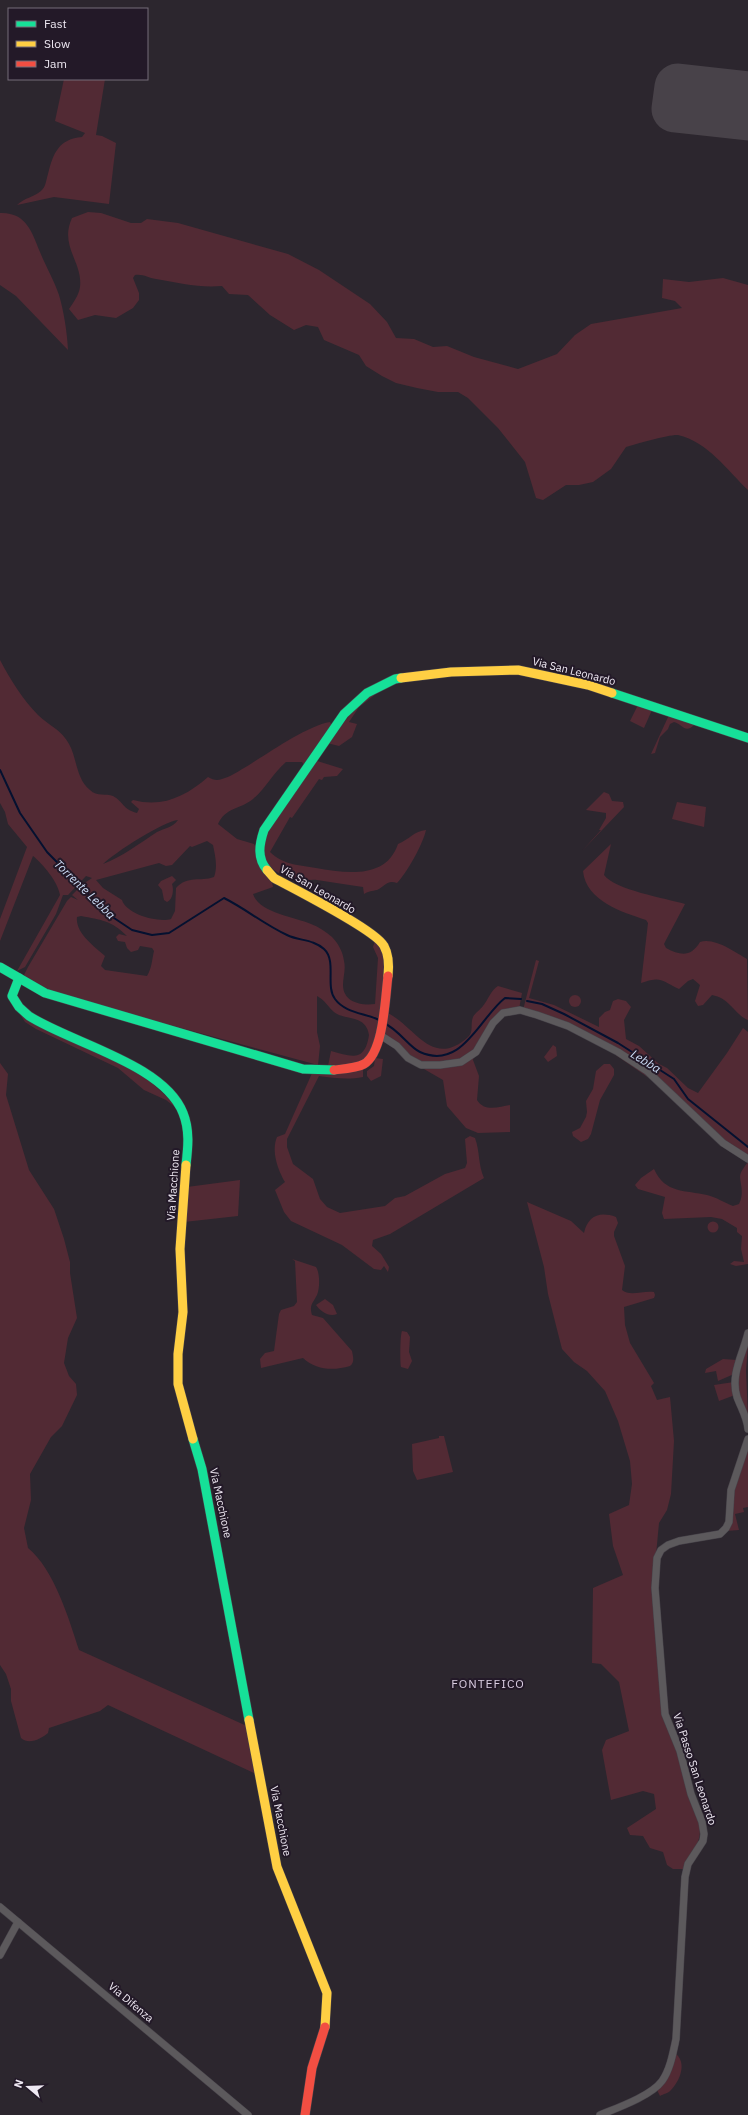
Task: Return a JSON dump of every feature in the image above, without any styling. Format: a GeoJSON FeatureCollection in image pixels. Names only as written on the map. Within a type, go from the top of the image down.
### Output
{"type":"FeatureCollection","features":[{"type":"Feature","properties":{"kind":"street","name":"Via San Leonardo"},"geometry":{"type":"LineString","coordinates":[[0,967],[45,993],[303,1069],[326,1071],[364,1064],[374,1054],[380,1031],[388,974],[388,957],[384,945],[360,927],[274,878],[264,870],[259,858],[259,841],[264,830],[344,714],[367,692],[395,679],[419,675],[451,672],[518,670],[588,685],[748,738]]}},
{"type":"Feature","properties":{"kind":"street","name":"Via Macchione"},"geometry":{"type":"LineString","coordinates":[[19,978],[12,996],[16,1005],[34,1020],[145,1073],[174,1099],[182,1109],[187,1128],[188,1143],[180,1249],[183,1312],[178,1354],[178,1384],[203,1477],[277,1867],[327,1993],[326,2022],[312,2068],[305,2115]]}},
{"type":"Feature","properties":{"kind":"street"},"geometry":{"type":"LineString","coordinates":[[380,1031],[408,1058],[421,1065],[440,1065],[461,1062],[476,1052],[493,1023],[502,1013],[520,1010],[568,1026],[618,1052],[647,1071],[723,1143],[748,1159]]}},
{"type":"Feature","properties":{"kind":"street"},"geometry":{"type":"LineString","coordinates":[[748,1333],[735,1380],[737,1396],[747,1421],[748,1429]]}},
{"type":"Feature","properties":{"kind":"street","name":"Via Passo San Leonardo"},"geometry":{"type":"LineString","coordinates":[[600,2115],[643,2095],[662,2081],[673,2054],[676,2039],[685,1877],[688,1864],[703,1841],[704,1834],[702,1822],[691,1794],[680,1752],[665,1714],[654,1588],[657,1558],[661,1550],[668,1545],[679,1541],[720,1534],[724,1531],[729,1522],[731,1490],[748,1439]]}},
{"type":"Feature","properties":{"kind":"street","name":"Via Difenza"},"geometry":{"type":"LineString","coordinates":[[0,1907],[248,2115]]}},
{"type":"Feature","properties":{"kind":"street"},"geometry":{"type":"LineString","coordinates":[[0,1955],[18,1922]]}},
{"type":"Feature","properties":{"kind":"shaded area"},"geometry":{"type":"Polygon","coordinates":[[[64,80],[105,80],[96,135],[102,136],[116,143],[109,204],[54,197],[17,205],[44,188],[52,160],[58,148],[62,144],[74,138],[82,137],[85,133],[55,121],[64,80]]]}},
{"type":"Feature","properties":{"kind":"shaded area"},"geometry":{"type":"Polygon","coordinates":[[[88,212],[101,213],[131,223],[141,223],[147,219],[178,223],[288,254],[319,270],[370,304],[387,322],[396,338],[414,339],[433,347],[447,346],[474,357],[518,369],[557,354],[575,335],[591,324],[682,308],[675,301],[662,298],[663,279],[689,282],[723,278],[748,285],[748,490],[708,450],[689,439],[674,435],[626,447],[611,469],[593,482],[579,485],[566,485],[543,500],[536,498],[525,462],[498,428],[468,398],[458,392],[438,392],[396,383],[366,366],[359,355],[324,340],[318,327],[306,325],[294,330],[270,315],[248,295],[229,294],[222,286],[189,285],[135,275],[133,278],[139,293],[139,300],[133,308],[116,318],[95,315],[78,320],[69,309],[76,299],[80,287],[80,278],[68,237],[72,218],[88,212]]]}},
{"type":"Feature","properties":{"kind":"shaded area"},"geometry":{"type":"Polygon","coordinates":[[[0,213],[16,216],[22,220],[27,225],[34,237],[59,295],[65,322],[68,350],[16,296],[0,285],[0,213]]]}},
{"type":"Feature","properties":{"kind":"shaded area"},"geometry":{"type":"Polygon","coordinates":[[[0,660],[12,682],[27,703],[42,719],[59,731],[66,739],[72,750],[79,774],[85,785],[93,792],[113,796],[128,810],[137,813],[139,809],[131,802],[133,800],[154,802],[174,799],[191,790],[208,777],[218,780],[231,776],[298,735],[330,722],[332,726],[304,765],[302,762],[286,762],[253,799],[225,814],[218,824],[237,839],[254,844],[271,878],[273,887],[253,894],[262,906],[278,914],[304,921],[317,927],[330,935],[336,942],[341,951],[345,964],[343,985],[344,991],[349,999],[354,1002],[375,1004],[378,958],[373,947],[375,941],[381,945],[386,968],[375,1043],[371,1051],[362,1060],[351,1064],[328,1066],[331,1051],[351,1056],[361,1054],[367,1044],[369,1035],[367,1028],[360,1021],[339,1015],[317,996],[317,1032],[320,1046],[318,1065],[52,993],[33,983],[24,975],[28,967],[67,901],[71,897],[78,900],[72,895],[83,884],[92,878],[86,876],[68,895],[63,895],[56,914],[25,967],[17,971],[60,895],[59,890],[50,874],[33,856],[0,941],[0,919],[27,847],[8,824],[5,812],[0,803],[0,660]],[[178,820],[162,826],[139,838],[103,864],[124,854],[157,832],[176,823],[178,820]],[[207,841],[192,847],[190,846],[172,865],[166,866],[159,863],[96,880],[103,888],[122,900],[125,905],[136,913],[158,920],[171,919],[175,911],[176,888],[190,880],[214,877],[216,861],[213,845],[207,841]],[[81,916],[77,917],[77,923],[82,934],[105,956],[101,966],[105,970],[147,976],[151,967],[154,951],[152,948],[140,946],[138,950],[131,952],[127,948],[125,942],[118,941],[116,937],[119,934],[127,936],[116,927],[100,920],[81,916]]]}},
{"type":"Feature","properties":{"kind":"shaded area"},"geometry":{"type":"Polygon","coordinates":[[[376,694],[359,707],[349,722],[357,724],[352,737],[339,746],[327,743],[363,699],[376,694]]]}},
{"type":"Feature","properties":{"kind":"shaded area"},"geometry":{"type":"Polygon","coordinates":[[[638,705],[652,710],[644,728],[630,721],[638,705]]]}},
{"type":"Feature","properties":{"kind":"shaded area"},"geometry":{"type":"Polygon","coordinates":[[[669,715],[695,724],[689,729],[686,729],[674,722],[670,724],[668,729],[660,737],[655,753],[651,754],[669,715]]]}},
{"type":"Feature","properties":{"kind":"shaded area"},"geometry":{"type":"Polygon","coordinates":[[[314,760],[343,769],[337,776],[324,777],[322,780],[319,779],[292,818],[290,817],[270,852],[280,860],[297,865],[339,871],[363,871],[374,869],[384,864],[392,856],[398,844],[418,832],[426,830],[422,843],[414,858],[397,883],[388,883],[377,890],[364,894],[363,887],[315,880],[302,880],[285,876],[272,869],[267,863],[264,857],[263,840],[314,760]]]}},
{"type":"Feature","properties":{"kind":"shaded area"},"geometry":{"type":"Polygon","coordinates":[[[604,792],[609,794],[612,801],[623,802],[624,807],[582,851],[601,830],[599,830],[606,818],[606,813],[586,810],[604,792]]]}},
{"type":"Feature","properties":{"kind":"shaded area"},"geometry":{"type":"Polygon","coordinates":[[[677,802],[706,807],[704,827],[672,819],[677,802]]]}},
{"type":"Feature","properties":{"kind":"shaded area"},"geometry":{"type":"Polygon","coordinates":[[[611,844],[604,875],[610,880],[618,885],[641,893],[685,904],[664,944],[666,948],[676,953],[685,954],[697,947],[700,942],[706,941],[718,943],[747,959],[748,1020],[740,1015],[724,1000],[712,995],[703,1005],[698,1006],[695,1001],[700,985],[693,979],[688,981],[679,989],[657,979],[641,983],[648,923],[646,920],[616,909],[598,898],[586,881],[583,871],[611,844]]]}},
{"type":"Feature","properties":{"kind":"shaded area"},"geometry":{"type":"Polygon","coordinates":[[[172,876],[176,880],[172,884],[172,897],[167,902],[164,900],[162,890],[158,885],[161,881],[172,876]]]}},
{"type":"Feature","properties":{"kind":"shaded area"},"geometry":{"type":"Polygon","coordinates":[[[536,960],[539,961],[529,998],[554,1005],[599,1027],[599,1018],[605,1012],[610,1010],[613,1001],[618,999],[626,1001],[631,1007],[624,1020],[626,1039],[639,1046],[659,1064],[667,1068],[688,1088],[698,1093],[743,1028],[748,1032],[748,1157],[729,1146],[675,1096],[617,1056],[606,1045],[523,1010],[536,960]]]}},
{"type":"Feature","properties":{"kind":"shaded area"},"geometry":{"type":"Polygon","coordinates":[[[498,986],[522,993],[519,1009],[504,1012],[469,1056],[465,1058],[427,1063],[414,1060],[382,1031],[385,1012],[395,1017],[423,1041],[433,1047],[443,1049],[455,1046],[470,1035],[473,1017],[483,1006],[493,990],[498,986]]]}},
{"type":"Feature","properties":{"kind":"shaded area"},"geometry":{"type":"Polygon","coordinates":[[[573,995],[577,995],[581,1001],[577,1007],[573,1007],[569,1003],[569,999],[573,995]]]}},
{"type":"Feature","properties":{"kind":"shaded area"},"geometry":{"type":"Polygon","coordinates":[[[16,1008],[142,1074],[177,1106],[175,1107],[166,1100],[144,1090],[118,1068],[36,1029],[25,1022],[16,1008]]]}},
{"type":"Feature","properties":{"kind":"shaded area"},"geometry":{"type":"Polygon","coordinates":[[[553,1045],[556,1047],[557,1056],[548,1062],[544,1057],[553,1045]]]}},
{"type":"Feature","properties":{"kind":"shaded area"},"geometry":{"type":"Polygon","coordinates":[[[474,1056],[473,1060],[479,1076],[477,1100],[480,1104],[492,1108],[510,1105],[510,1132],[478,1133],[466,1128],[447,1106],[443,1080],[417,1065],[441,1066],[474,1056]]]}},
{"type":"Feature","properties":{"kind":"shaded area"},"geometry":{"type":"Polygon","coordinates":[[[375,1058],[383,1059],[381,1076],[371,1081],[367,1076],[367,1071],[374,1066],[375,1058]]]}},
{"type":"Feature","properties":{"kind":"shaded area"},"geometry":{"type":"Polygon","coordinates":[[[0,1063],[8,1074],[6,1095],[29,1170],[54,1209],[64,1239],[70,1262],[70,1273],[77,1318],[68,1338],[64,1363],[69,1376],[76,1384],[77,1395],[62,1426],[51,1437],[30,1474],[31,1500],[24,1528],[28,1548],[46,1568],[60,1595],[79,1650],[249,1727],[258,1775],[108,1705],[100,1711],[49,1728],[48,1733],[38,1739],[28,1741],[21,1738],[11,1701],[11,1689],[6,1674],[0,1665],[0,1063]]]}},
{"type":"Feature","properties":{"kind":"shaded area"},"geometry":{"type":"Polygon","coordinates":[[[604,1064],[610,1064],[614,1069],[614,1075],[600,1100],[591,1134],[588,1139],[581,1142],[573,1136],[572,1132],[580,1128],[586,1117],[586,1101],[593,1089],[596,1071],[604,1064]]]}},
{"type":"Feature","properties":{"kind":"shaded area"},"geometry":{"type":"Polygon","coordinates":[[[363,1068],[363,1077],[346,1079],[319,1076],[287,1139],[287,1147],[293,1164],[313,1179],[320,1199],[327,1207],[340,1213],[385,1206],[395,1198],[405,1196],[445,1174],[465,1168],[467,1163],[465,1139],[470,1136],[475,1138],[484,1178],[390,1234],[373,1240],[372,1246],[381,1254],[389,1267],[388,1272],[384,1266],[381,1270],[374,1269],[342,1245],[291,1221],[284,1212],[275,1190],[285,1182],[276,1160],[275,1142],[277,1137],[285,1134],[313,1071],[363,1068]]]}},
{"type":"Feature","properties":{"kind":"shaded area"},"geometry":{"type":"Polygon","coordinates":[[[748,1162],[748,1264],[736,1266],[730,1264],[734,1261],[744,1262],[741,1249],[742,1236],[737,1232],[737,1228],[722,1219],[711,1217],[664,1219],[662,1213],[665,1197],[638,1189],[635,1185],[641,1178],[654,1169],[664,1183],[670,1187],[677,1190],[710,1196],[733,1206],[739,1204],[741,1200],[742,1190],[740,1175],[748,1162]]]}},
{"type":"Feature","properties":{"kind":"shaded area"},"geometry":{"type":"Polygon","coordinates":[[[240,1180],[238,1216],[184,1222],[187,1187],[240,1180]]]}},
{"type":"Feature","properties":{"kind":"shaded area"},"geometry":{"type":"Polygon","coordinates":[[[527,1202],[571,1221],[584,1233],[588,1222],[595,1216],[610,1215],[616,1217],[618,1223],[614,1236],[625,1266],[622,1290],[629,1293],[654,1292],[655,1295],[654,1298],[624,1307],[625,1325],[630,1343],[654,1383],[651,1386],[657,1400],[670,1397],[674,1441],[671,1494],[667,1510],[659,1523],[653,1587],[671,1731],[700,1825],[699,1839],[683,1869],[673,1869],[667,1865],[663,1852],[650,1848],[643,1836],[630,1835],[627,1828],[656,1809],[654,1794],[643,1791],[611,1800],[602,1750],[606,1740],[629,1731],[619,1682],[601,1664],[592,1663],[593,1588],[623,1575],[613,1546],[609,1514],[629,1505],[632,1484],[630,1461],[618,1421],[605,1391],[587,1371],[574,1362],[562,1349],[548,1294],[544,1267],[527,1202]]]}},
{"type":"Feature","properties":{"kind":"shaded area"},"geometry":{"type":"Polygon","coordinates":[[[713,1221],[717,1223],[719,1227],[717,1231],[713,1233],[709,1231],[707,1227],[709,1223],[713,1221]]]}},
{"type":"Feature","properties":{"kind":"shaded area"},"geometry":{"type":"Polygon","coordinates":[[[292,1259],[316,1267],[319,1277],[319,1285],[317,1295],[311,1306],[312,1315],[323,1318],[352,1351],[353,1361],[350,1366],[337,1369],[319,1367],[303,1358],[261,1368],[260,1359],[265,1353],[274,1351],[279,1314],[281,1310],[294,1306],[297,1302],[295,1261],[292,1259]]]}},
{"type":"Feature","properties":{"kind":"shaded area"},"geometry":{"type":"Polygon","coordinates":[[[325,1299],[333,1305],[337,1314],[331,1315],[325,1313],[316,1305],[325,1299]]]}},
{"type":"Feature","properties":{"kind":"shaded area"},"geometry":{"type":"Polygon","coordinates":[[[402,1331],[407,1332],[410,1337],[409,1352],[412,1361],[408,1369],[401,1367],[400,1349],[402,1331]]]}},
{"type":"Feature","properties":{"kind":"shaded area"},"geometry":{"type":"Polygon","coordinates":[[[748,1344],[746,1371],[748,1417],[737,1388],[737,1379],[748,1344]]]}},
{"type":"Feature","properties":{"kind":"shaded area"},"geometry":{"type":"Polygon","coordinates":[[[723,1359],[737,1360],[734,1374],[718,1381],[716,1371],[705,1373],[706,1369],[723,1359]]]}},
{"type":"Feature","properties":{"kind":"shaded area"},"geometry":{"type":"Polygon","coordinates":[[[734,1382],[735,1395],[719,1401],[714,1385],[734,1382]]]}},
{"type":"Feature","properties":{"kind":"shaded area"},"geometry":{"type":"Polygon","coordinates":[[[439,1436],[444,1436],[453,1472],[417,1480],[413,1471],[412,1444],[439,1438],[439,1436]]]}},
{"type":"Feature","properties":{"kind":"shaded area"},"geometry":{"type":"Polygon","coordinates":[[[748,1450],[748,1507],[743,1508],[744,1512],[735,1514],[739,1530],[726,1531],[735,1483],[748,1450]]]}},
{"type":"Feature","properties":{"kind":"shaded area"},"geometry":{"type":"Polygon","coordinates":[[[676,2054],[681,2062],[681,2072],[677,2082],[670,2091],[660,2096],[656,2088],[676,2054]]]}},
{"type":"Feature","properties":{"kind":"waterway","name":"Torrente Lebba"},"geometry":{"type":"LineString","coordinates":[[0,770],[20,813],[47,852],[108,914],[132,930],[152,935],[169,933],[224,898],[279,931],[292,937],[315,943],[324,949],[330,960],[331,987],[332,994],[335,999],[339,1004],[350,1010],[379,1020]]}},
{"type":"Feature","properties":{"kind":"waterway","name":"Lebba"},"geometry":{"type":"LineString","coordinates":[[384,1023],[420,1052],[435,1056],[447,1054],[459,1048],[469,1039],[505,998],[521,999]]}},
{"type":"Feature","properties":{"kind":"waterway","name":"Lebba"},"geometry":{"type":"LineString","coordinates":[[527,1001],[542,1004],[564,1014],[618,1043],[674,1079],[688,1099],[748,1147]]}},
{"type":"Feature","properties":{"kind":"runway"},"geometry":{"type":"LineString","coordinates":[[748,95],[678,87],[675,109],[748,117]]}},
{"type":"Feature","properties":{"kind":"traffic: fast"},"geometry":{"type":"LineString","coordinates":[[267,870],[260,856],[261,841],[264,830],[344,714],[367,693],[395,679],[401,678]]}},
{"type":"Feature","properties":{"kind":"traffic: fast"},"geometry":{"type":"LineString","coordinates":[[612,693],[748,738]]}},
{"type":"Feature","properties":{"kind":"traffic: fast"},"geometry":{"type":"LineString","coordinates":[[0,967],[45,993],[303,1069],[334,1070]]}},
{"type":"Feature","properties":{"kind":"traffic: fast"},"geometry":{"type":"LineString","coordinates":[[19,978],[12,996],[19,1007],[29,1016],[47,1026],[115,1056],[137,1068],[157,1081],[173,1096],[183,1113],[187,1126],[188,1146],[186,1165]]}},
{"type":"Feature","properties":{"kind":"traffic: fast"},"geometry":{"type":"LineString","coordinates":[[193,1439],[202,1469],[249,1720]]}},
{"type":"Feature","properties":{"kind":"traffic: slow"},"geometry":{"type":"LineString","coordinates":[[401,678],[451,672],[518,670],[588,685],[612,693]]}},
{"type":"Feature","properties":{"kind":"traffic: slow"},"geometry":{"type":"LineString","coordinates":[[267,870],[274,878],[351,920],[378,939],[384,946],[387,953],[388,976]]}},
{"type":"Feature","properties":{"kind":"traffic: slow"},"geometry":{"type":"LineString","coordinates":[[186,1165],[180,1249],[183,1312],[178,1354],[178,1384],[193,1439]]}},
{"type":"Feature","properties":{"kind":"traffic: slow"},"geometry":{"type":"LineString","coordinates":[[249,1720],[277,1867],[327,1993],[325,2027]]}},
{"type":"Feature","properties":{"kind":"traffic: jam"},"geometry":{"type":"LineString","coordinates":[[334,1070],[361,1065],[371,1058],[380,1037],[388,976]]}},
{"type":"Feature","properties":{"kind":"traffic: jam"},"geometry":{"type":"LineString","coordinates":[[305,2115],[312,2068],[325,2027]]}},
{"type":"Feature","properties":{"kind":"district","name":"FONTEFICO"},"geometry":{"type":"Point","coordinates":[488,1683]}}]}
